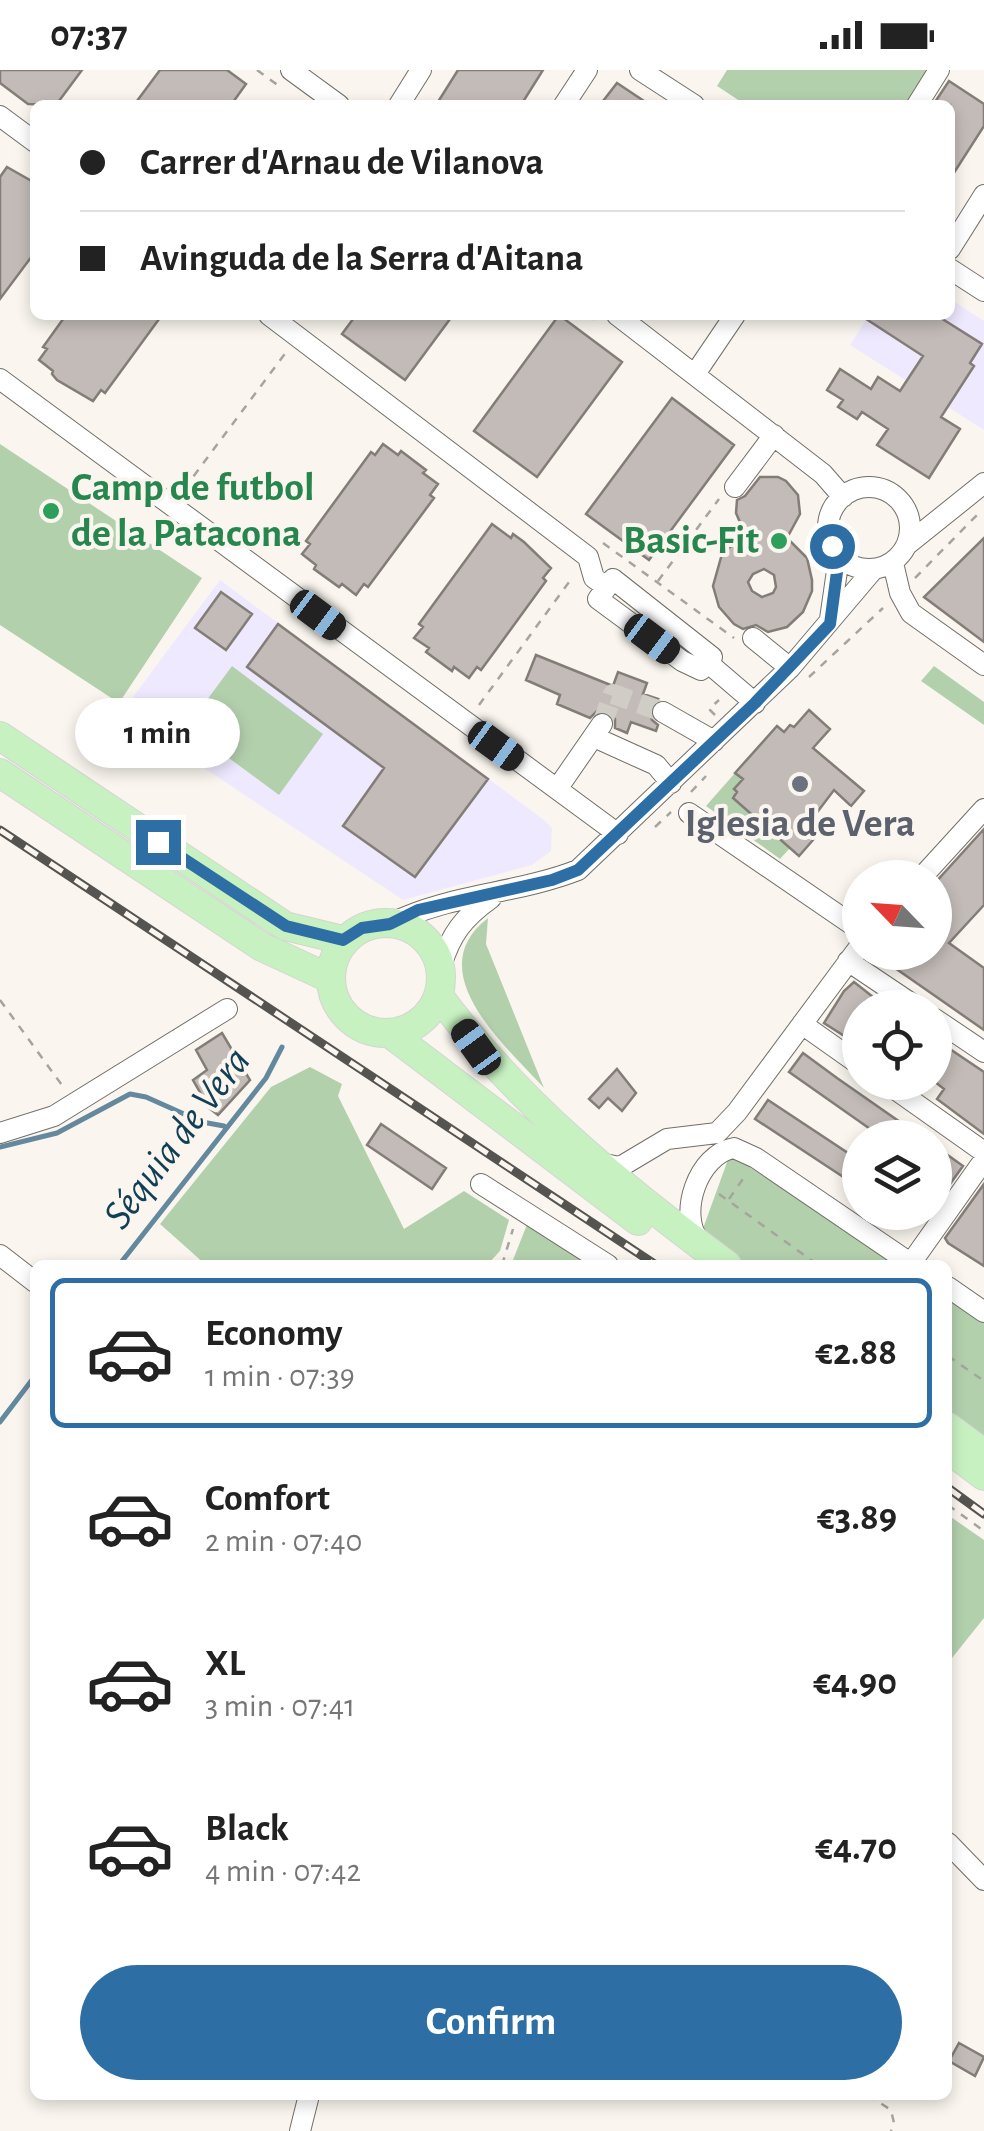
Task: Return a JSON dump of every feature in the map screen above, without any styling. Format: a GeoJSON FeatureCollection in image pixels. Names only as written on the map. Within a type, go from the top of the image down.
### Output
{"type":"FeatureCollection","features":[{"type":"Feature","properties":{"kind":"main road"},"geometry":{"type":"LineString","coordinates":[[0,736],[286,926],[343,940]]}},
{"type":"Feature","properties":{"kind":"main road"},"geometry":{"type":"LineString","coordinates":[[0,773],[262,947],[328,978]]}},
{"type":"Feature","properties":{"kind":"main road"},"geometry":{"type":"LineString","coordinates":[[392,1035],[421,1022],[439,996],[441,966],[419,936],[390,924],[362,928],[343,940],[335,952],[328,978],[334,996],[357,1023],[392,1035],[711,1260]]}},
{"type":"Feature","properties":{"kind":"main road"},"geometry":{"type":"LineString","coordinates":[[439,996],[476,1047],[598,1162],[711,1260]]}},
{"type":"Feature","properties":{"kind":"main road"},"geometry":{"type":"LineString","coordinates":[[952,1430],[984,1454]]}},
{"type":"Feature","properties":{"kind":"main road"},"geometry":{"type":"LineString","coordinates":[[952,1453],[984,1476]]}},
{"type":"Feature","properties":{"kind":"street"},"geometry":{"type":"LineString","coordinates":[[291,70],[332,100]]}},
{"type":"Feature","properties":{"kind":"street"},"geometry":{"type":"LineString","coordinates":[[402,100],[421,70]]}},
{"type":"Feature","properties":{"kind":"street"},"geometry":{"type":"LineString","coordinates":[[567,100],[587,70]]}},
{"type":"Feature","properties":{"kind":"street"},"geometry":{"type":"LineString","coordinates":[[640,70],[686,100]]}},
{"type":"Feature","properties":{"kind":"street"},"geometry":{"type":"LineString","coordinates":[[920,100],[940,70]]}},
{"type":"Feature","properties":{"kind":"street"},"geometry":{"type":"LineString","coordinates":[[0,116],[30,138]]}},
{"type":"Feature","properties":{"kind":"street"},"geometry":{"type":"LineString","coordinates":[[955,241],[984,195]]}},
{"type":"Feature","properties":{"kind":"street"},"geometry":{"type":"LineString","coordinates":[[955,272],[984,291]]}},
{"type":"Feature","properties":{"kind":"street"},"geometry":{"type":"LineString","coordinates":[[276,320],[588,557],[594,578],[607,587],[598,599],[682,662],[701,670],[707,662],[755,703]]}},
{"type":"Feature","properties":{"kind":"street"},"geometry":{"type":"LineString","coordinates":[[696,374],[732,320]]}},
{"type":"Feature","properties":{"kind":"street"},"geometry":{"type":"LineString","coordinates":[[610,321],[696,374],[823,474],[843,497]]}},
{"type":"Feature","properties":{"kind":"street"},"geometry":{"type":"LineString","coordinates":[[0,379],[618,834]]}},
{"type":"Feature","properties":{"kind":"street"},"geometry":{"type":"LineString","coordinates":[[731,488],[774,435]]}},
{"type":"Feature","properties":{"kind":"street"},"geometry":{"type":"LineString","coordinates":[[390,924],[418,910],[552,880],[578,870],[755,703],[795,677],[830,624],[883,566],[984,483]]}},
{"type":"Feature","properties":{"kind":"street"},"geometry":{"type":"LineString","coordinates":[[830,624],[839,557],[828,533],[829,520],[843,497],[867,487],[894,495],[910,518],[908,544]]}},
{"type":"Feature","properties":{"kind":"street"},"geometry":{"type":"LineString","coordinates":[[904,505],[949,508]]}},
{"type":"Feature","properties":{"kind":"street"},"geometry":{"type":"LineString","coordinates":[[839,557],[861,569],[883,566]]}},
{"type":"Feature","properties":{"kind":"street"},"geometry":{"type":"LineString","coordinates":[[883,566],[912,613],[984,665]]}},
{"type":"Feature","properties":{"kind":"street"},"geometry":{"type":"LineString","coordinates":[[752,638],[795,677]]}},
{"type":"Feature","properties":{"kind":"street"},"geometry":{"type":"LineString","coordinates":[[663,712],[714,741]]}},
{"type":"Feature","properties":{"kind":"street"},"geometry":{"type":"LineString","coordinates":[[557,790],[598,730],[656,765],[671,782]]}},
{"type":"Feature","properties":{"kind":"street"},"geometry":{"type":"LineString","coordinates":[[684,809],[842,918]]}},
{"type":"Feature","properties":{"kind":"street"},"geometry":{"type":"LineString","coordinates":[[938,860],[984,809]]}},
{"type":"Feature","properties":{"kind":"street"},"geometry":{"type":"LineString","coordinates":[[441,966],[451,936],[466,915],[505,890]]}},
{"type":"Feature","properties":{"kind":"street"},"geometry":{"type":"LineString","coordinates":[[598,1162],[620,1166],[667,1139],[717,1133],[737,1112],[842,970]]}},
{"type":"Feature","properties":{"kind":"street"},"geometry":{"type":"LineString","coordinates":[[873,970],[897,990]]}},
{"type":"Feature","properties":{"kind":"street"},"geometry":{"type":"LineString","coordinates":[[0,1133],[54,1116],[227,1009]]}},
{"type":"Feature","properties":{"kind":"street"},"geometry":{"type":"LineString","coordinates":[[802,1024],[842,1052]]}},
{"type":"Feature","properties":{"kind":"street"},"geometry":{"type":"LineString","coordinates":[[952,1030],[984,1052]]}},
{"type":"Feature","properties":{"kind":"street"},"geometry":{"type":"LineString","coordinates":[[910,1100],[984,1152]]}},
{"type":"Feature","properties":{"kind":"street"},"geometry":{"type":"LineString","coordinates":[[737,1112],[734,1134],[750,1154]]}},
{"type":"Feature","properties":{"kind":"street"},"geometry":{"type":"LineString","coordinates":[[711,1260],[690,1226],[691,1202],[707,1166],[717,1154],[734,1148],[750,1154],[906,1260]]}},
{"type":"Feature","properties":{"kind":"street"},"geometry":{"type":"LineString","coordinates":[[915,1260],[984,1160]]}},
{"type":"Feature","properties":{"kind":"street"},"geometry":{"type":"LineString","coordinates":[[481,1184],[600,1260]]}},
{"type":"Feature","properties":{"kind":"street"},"geometry":{"type":"LineString","coordinates":[[0,1256],[30,1278]]}},
{"type":"Feature","properties":{"kind":"street"},"geometry":{"type":"LineString","coordinates":[[952,1291],[984,1312]]}},
{"type":"Feature","properties":{"kind":"street"},"geometry":{"type":"LineString","coordinates":[[952,1847],[984,1880]]}},
{"type":"Feature","properties":{"kind":"street"},"geometry":{"type":"LineString","coordinates":[[300,2131],[308,2100]]}},
{"type":"Feature","properties":{"kind":"path"},"geometry":{"type":"LineString","coordinates":[[172,506],[298,336]]}},
{"type":"Feature","properties":{"kind":"path"},"geometry":{"type":"LineString","coordinates":[[658,582],[731,488]]}},
{"type":"Feature","properties":{"kind":"path"},"geometry":{"type":"LineString","coordinates":[[795,677],[900,593],[984,508]]}},
{"type":"Feature","properties":{"kind":"path"},"geometry":{"type":"LineString","coordinates":[[466,724],[588,557]]}},
{"type":"Feature","properties":{"kind":"path"},"geometry":{"type":"LineString","coordinates":[[691,792],[716,766]]}},
{"type":"Feature","properties":{"kind":"path"},"geometry":{"type":"LineString","coordinates":[[655,827],[684,809]]}},
{"type":"Feature","properties":{"kind":"path"},"geometry":{"type":"LineString","coordinates":[[0,1000],[75,1103]]}},
{"type":"Feature","properties":{"kind":"path"},"geometry":{"type":"LineString","coordinates":[[728,1200],[750,1154]]}},
{"type":"Feature","properties":{"kind":"path"},"geometry":{"type":"LineString","coordinates":[[718,1194],[811,1260]]}},
{"type":"Feature","properties":{"kind":"path"},"geometry":{"type":"LineString","coordinates":[[504,1260],[519,1209]]}},
{"type":"Feature","properties":{"kind":"path"},"geometry":{"type":"LineString","coordinates":[[952,1359],[984,1381]]}},
{"type":"Feature","properties":{"kind":"path"},"geometry":{"type":"LineString","coordinates":[[952,1508],[984,1532]]}},
{"type":"Feature","properties":{"kind":"path"},"geometry":{"type":"LineString","coordinates":[[876,2100],[891,2110],[891,2131]]}},
{"type":"Feature","properties":{"kind":"shaded area"},"geometry":{"type":"Polygon","coordinates":[[[955,302],[984,321],[984,430],[850,345],[866,320],[955,320],[955,302]]]}},
{"type":"Feature","properties":{"kind":"shaded area"},"geometry":{"type":"Polygon","coordinates":[[[220,580],[544,820],[552,828],[551,851],[532,865],[403,900],[121,713],[220,580]]]}},
{"type":"Feature","properties":{"kind":"green space"},"geometry":{"type":"Polygon","coordinates":[[[727,70],[927,70],[907,100],[738,100],[717,86],[727,70]]]}},
{"type":"Feature","properties":{"kind":"green space","name":"Camp de futbol de la Patacona"},"geometry":{"type":"Polygon","coordinates":[[[0,444],[202,578],[119,703],[0,625],[0,444]]]}},
{"type":"Feature","properties":{"kind":"green space"},"geometry":{"type":"Polygon","coordinates":[[[232,666],[323,734],[279,795],[187,727],[232,666]]]}},
{"type":"Feature","properties":{"kind":"green space"},"geometry":{"type":"Polygon","coordinates":[[[934,666],[984,702],[984,725],[921,681],[934,666]]]}},
{"type":"Feature","properties":{"kind":"green space"},"geometry":{"type":"Polygon","coordinates":[[[735,773],[746,782],[734,789],[737,792],[733,798],[754,816],[763,831],[790,848],[780,859],[706,806],[735,773]]]}},
{"type":"Feature","properties":{"kind":"green space"},"geometry":{"type":"Polygon","coordinates":[[[488,918],[486,944],[544,1088],[492,1030],[465,985],[462,962],[469,939],[488,918]]]}},
{"type":"Feature","properties":{"kind":"green space"},"geometry":{"type":"Polygon","coordinates":[[[310,1067],[342,1084],[338,1096],[404,1229],[464,1191],[509,1220],[500,1251],[492,1260],[200,1260],[160,1224],[271,1087],[310,1067]]]}},
{"type":"Feature","properties":{"kind":"green space"},"geometry":{"type":"Polygon","coordinates":[[[730,1154],[890,1260],[736,1260],[701,1234],[730,1154]]]}},
{"type":"Feature","properties":{"kind":"green space"},"geometry":{"type":"Polygon","coordinates":[[[528,1222],[588,1260],[513,1260],[528,1222]]]}},
{"type":"Feature","properties":{"kind":"green space"},"geometry":{"type":"Polygon","coordinates":[[[952,1300],[984,1321],[984,1442],[952,1418],[952,1300]]]}},
{"type":"Feature","properties":{"kind":"green space"},"geometry":{"type":"Polygon","coordinates":[[[952,1518],[984,1540],[984,1618],[952,1658],[952,1518]]]}},
{"type":"Feature","properties":{"kind":"building"},"geometry":{"type":"Polygon","coordinates":[[[0,70],[82,70],[60,100],[30,100],[28,104],[0,83],[0,70]]]}},
{"type":"Feature","properties":{"kind":"building"},"geometry":{"type":"Polygon","coordinates":[[[160,70],[227,70],[246,84],[235,100],[138,100],[160,70]]]}},
{"type":"Feature","properties":{"kind":"building"},"geometry":{"type":"Polygon","coordinates":[[[458,70],[543,70],[524,100],[439,100],[458,70]]]}},
{"type":"Feature","properties":{"kind":"building"},"geometry":{"type":"Polygon","coordinates":[[[949,81],[984,104],[984,126],[955,171],[955,100],[936,100],[949,81]]]}},
{"type":"Feature","properties":{"kind":"building"},"geometry":{"type":"Polygon","coordinates":[[[617,83],[642,100],[604,100],[617,83]]]}},
{"type":"Feature","properties":{"kind":"building"},"geometry":{"type":"Polygon","coordinates":[[[7,167],[30,180],[30,259],[0,299],[0,177],[7,167]]]}},
{"type":"Feature","properties":{"kind":"building"},"geometry":{"type":"Polygon","coordinates":[[[62,320],[158,320],[105,393],[101,390],[93,401],[57,380],[53,371],[39,360],[47,349],[43,347],[62,320]]]}},
{"type":"Feature","properties":{"kind":"building"},"geometry":{"type":"Polygon","coordinates":[[[352,320],[449,320],[405,380],[342,334],[352,320]]]}},
{"type":"Feature","properties":{"kind":"building"},"geometry":{"type":"Polygon","coordinates":[[[555,320],[566,320],[622,362],[537,477],[474,431],[555,320]]]}},
{"type":"Feature","properties":{"kind":"building"},"geometry":{"type":"Polygon","coordinates":[[[868,320],[944,320],[982,344],[970,363],[974,366],[941,417],[960,429],[929,478],[877,445],[888,429],[862,412],[857,419],[838,407],[843,400],[827,390],[840,369],[871,389],[878,377],[900,391],[923,356],[868,320]]]}},
{"type":"Feature","properties":{"kind":"building"},"geometry":{"type":"Polygon","coordinates":[[[672,398],[734,445],[649,560],[586,514],[672,398]]]}},
{"type":"Feature","properties":{"kind":"building"},"geometry":{"type":"Polygon","coordinates":[[[383,444],[398,455],[401,451],[438,484],[430,495],[434,498],[368,587],[364,584],[356,595],[314,569],[316,565],[302,554],[310,544],[306,541],[371,452],[375,455],[383,444]]]}},
{"type":"Feature","properties":{"kind":"building"},"geometry":{"type":"Polygon","coordinates":[[[760,477],[778,477],[798,495],[800,514],[787,538],[807,558],[812,591],[803,612],[787,627],[768,632],[756,625],[743,629],[734,624],[719,607],[713,586],[722,554],[745,534],[736,513],[737,500],[760,477]],[[764,569],[753,574],[748,582],[752,591],[762,597],[773,593],[774,575],[764,569]]]}},
{"type":"Feature","properties":{"kind":"building"},"geometry":{"type":"Polygon","coordinates":[[[492,524],[524,542],[551,568],[543,578],[546,581],[481,670],[477,667],[469,678],[454,667],[452,671],[414,638],[423,627],[419,624],[492,524]]]}},
{"type":"Feature","properties":{"kind":"building"},"geometry":{"type":"Polygon","coordinates":[[[984,538],[984,642],[924,597],[984,538]]]}},
{"type":"Feature","properties":{"kind":"building"},"geometry":{"type":"Polygon","coordinates":[[[221,592],[252,614],[226,650],[195,628],[221,592]]]}},
{"type":"Feature","properties":{"kind":"building"},"geometry":{"type":"Polygon","coordinates":[[[278,624],[488,779],[415,877],[343,826],[384,768],[247,667],[278,624]]]}},
{"type":"Feature","properties":{"kind":"building"},"geometry":{"type":"Polygon","coordinates":[[[536,655],[613,686],[618,672],[647,683],[643,694],[658,699],[649,711],[658,725],[656,731],[631,722],[627,733],[615,728],[615,719],[609,712],[597,711],[590,718],[557,704],[560,695],[526,680],[536,655]]]}},
{"type":"Feature","properties":{"kind":"building","name":"Iglesia de Vera"},"geometry":{"type":"Polygon","coordinates":[[[809,710],[830,729],[813,748],[864,791],[851,806],[834,790],[809,823],[820,832],[799,856],[733,798],[737,792],[734,789],[743,779],[735,773],[777,726],[784,732],[790,725],[794,727],[809,710]]]}},
{"type":"Feature","properties":{"kind":"building"},"geometry":{"type":"Polygon","coordinates":[[[984,829],[984,905],[952,940],[952,864],[984,829]]]}},
{"type":"Feature","properties":{"kind":"building"},"geometry":{"type":"Polygon","coordinates":[[[952,945],[984,968],[984,1030],[952,1008],[952,990],[927,990],[898,970],[952,970],[952,945]]]}},
{"type":"Feature","properties":{"kind":"building"},"geometry":{"type":"Polygon","coordinates":[[[854,982],[864,990],[845,990],[854,982]]]}},
{"type":"Feature","properties":{"kind":"building"},"geometry":{"type":"Polygon","coordinates":[[[842,994],[842,1034],[824,1023],[842,994]]]}},
{"type":"Feature","properties":{"kind":"building"},"geometry":{"type":"Polygon","coordinates":[[[222,1033],[250,1080],[218,1115],[209,1108],[193,1080],[207,1070],[196,1050],[222,1033]]]}},
{"type":"Feature","properties":{"kind":"building"},"geometry":{"type":"Polygon","coordinates":[[[952,1050],[984,1072],[984,1134],[938,1100],[952,1100],[952,1050]]]}},
{"type":"Feature","properties":{"kind":"building"},"geometry":{"type":"Polygon","coordinates":[[[803,1053],[842,1081],[842,1100],[869,1100],[898,1120],[857,1120],[789,1072],[803,1053]]]}},
{"type":"Feature","properties":{"kind":"building"},"geometry":{"type":"Polygon","coordinates":[[[617,1069],[636,1093],[622,1111],[608,1098],[599,1108],[589,1099],[617,1069]]]}},
{"type":"Feature","properties":{"kind":"building"},"geometry":{"type":"Polygon","coordinates":[[[768,1100],[842,1149],[842,1176],[755,1119],[768,1100]]]}},
{"type":"Feature","properties":{"kind":"building"},"geometry":{"type":"Polygon","coordinates":[[[381,1124],[446,1168],[432,1189],[367,1145],[381,1124]]]}},
{"type":"Feature","properties":{"kind":"building"},"geometry":{"type":"Polygon","coordinates":[[[952,1158],[963,1166],[952,1181],[952,1158]]]}},
{"type":"Feature","properties":{"kind":"building"},"geometry":{"type":"Polygon","coordinates":[[[984,1184],[984,1266],[948,1243],[945,1238],[984,1184]]]}},
{"type":"Feature","properties":{"kind":"building"},"geometry":{"type":"Polygon","coordinates":[[[959,2043],[984,2057],[975,2076],[952,2063],[959,2043]]]}},
{"type":"Feature","properties":{"kind":"waterway","name":"Séquia de Vera"},"geometry":{"type":"LineString","coordinates":[[123,1260],[266,1078],[282,1047]]}},
{"type":"Feature","properties":{"kind":"waterway"},"geometry":{"type":"LineString","coordinates":[[0,1147],[57,1133],[130,1094],[146,1097],[202,1122],[224,1126]]}},
{"type":"Feature","properties":{"kind":"waterway","name":"Séquia de Vera"},"geometry":{"type":"LineString","coordinates":[[0,1422],[30,1383]]}},
{"type":"Feature","properties":{"kind":"tunnel"},"geometry":{"type":"LineString","coordinates":[[602,724],[613,694],[663,712]]}},
{"type":"Feature","properties":{"kind":"railway"},"geometry":{"type":"LineString","coordinates":[[0,830],[648,1260]]}},
{"type":"Feature","properties":{"kind":"railway"},"geometry":{"type":"LineString","coordinates":[[952,1491],[984,1514]]}},
{"type":"Feature","properties":{"kind":"place","name":"Camp de futbol de la Patacona"},"geometry":{"type":"Point","coordinates":[51,511]}},
{"type":"Feature","properties":{"kind":"place","name":"Basic-Fit"},"geometry":{"type":"Point","coordinates":[779,541]}},
{"type":"Feature","properties":{"kind":"place","name":"Iglesia de Vera"},"geometry":{"type":"Point","coordinates":[800,784]}},
{"type":"Feature","properties":{"kind":"route"},"geometry":{"type":"LineString","coordinates":[[158,842],[286,926],[343,940],[362,928],[390,924],[418,910],[552,880],[578,870],[755,703],[830,624],[839,557],[832,546]]}}]}
